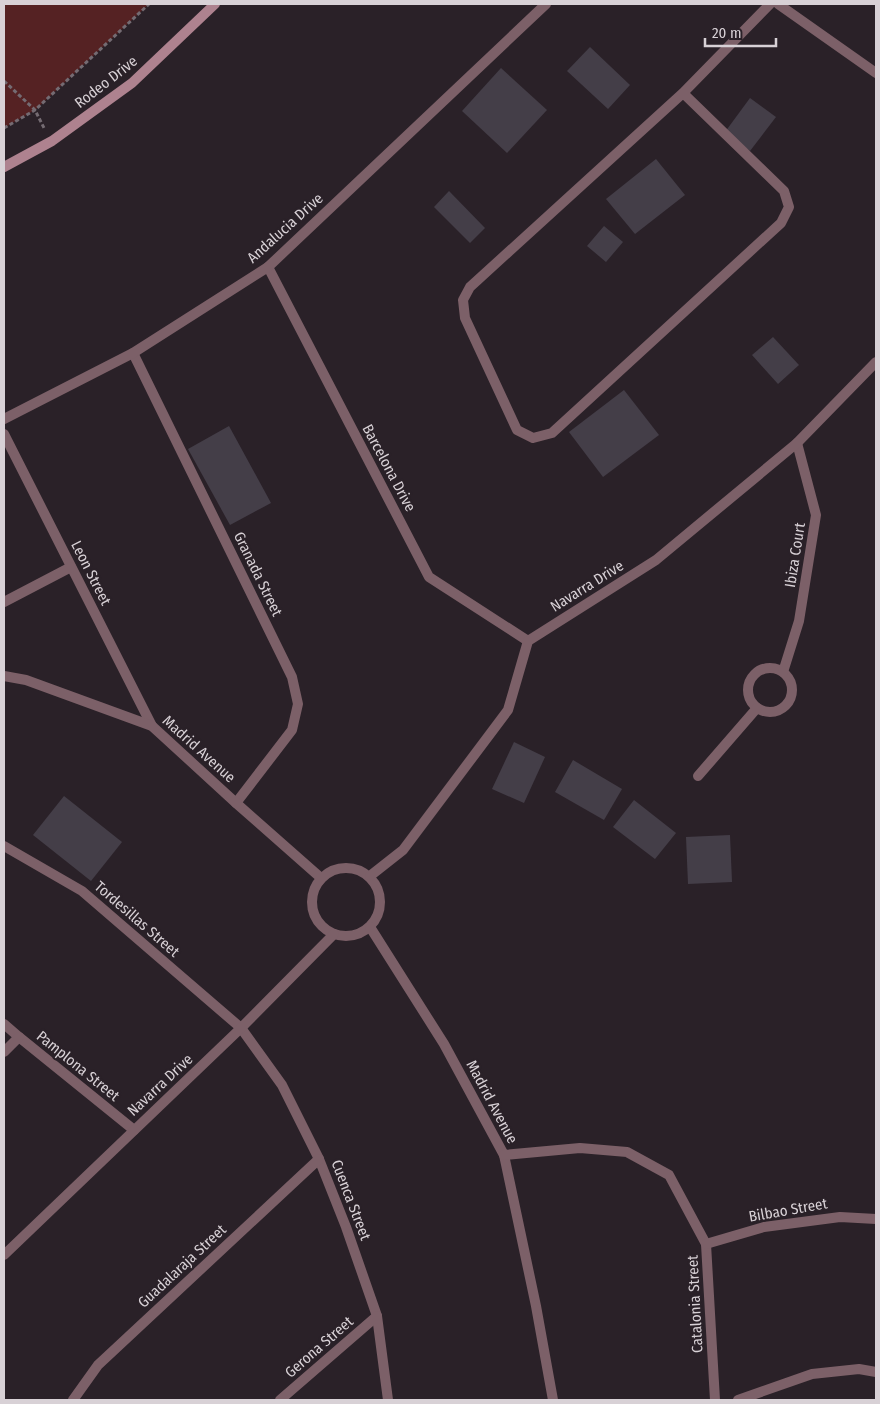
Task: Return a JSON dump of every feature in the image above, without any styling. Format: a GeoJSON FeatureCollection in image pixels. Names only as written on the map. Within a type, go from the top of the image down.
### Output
{"type":"FeatureCollection","features":[{"type":"Feature","properties":{"kind":"street","name":"Rodeo Drive"},"geometry":{"type":"LineString","coordinates":[[4,167],[52,141],[132,83],[215,4]]}},
{"type":"Feature","properties":{"kind":"street","name":"Andalucia Drive"},"geometry":{"type":"LineString","coordinates":[[4,419],[134,353],[268,268],[546,4]]}},
{"type":"Feature","properties":{"kind":"street"},"geometry":{"type":"LineString","coordinates":[[683,93],[784,192],[789,207],[780,223],[552,434],[533,438],[517,430],[465,318],[463,300],[470,287],[683,93],[770,4]]}},
{"type":"Feature","properties":{"kind":"street"},"geometry":{"type":"LineString","coordinates":[[778,4],[876,73]]}},
{"type":"Feature","properties":{"kind":"street","name":"Barcelona Drive"},"geometry":{"type":"LineString","coordinates":[[268,268],[429,577],[528,641]]}},
{"type":"Feature","properties":{"kind":"street","name":"Granada Street"},"geometry":{"type":"LineString","coordinates":[[134,353],[292,677],[298,704],[292,730],[236,803]]}},
{"type":"Feature","properties":{"kind":"street","name":"Navarra Drive"},"geometry":{"type":"LineString","coordinates":[[528,641],[656,560],[796,443],[876,362]]}},
{"type":"Feature","properties":{"kind":"street","name":"Leon Street"},"geometry":{"type":"LineString","coordinates":[[4,434],[152,726]]}},
{"type":"Feature","properties":{"kind":"street","name":"Ibiza Court"},"geometry":{"type":"LineString","coordinates":[[783,672],[799,621],[816,515],[796,443]]}},
{"type":"Feature","properties":{"kind":"street"},"geometry":{"type":"LineString","coordinates":[[4,602],[71,567]]}},
{"type":"Feature","properties":{"kind":"street"},"geometry":{"type":"LineString","coordinates":[[370,876],[403,850],[508,710],[528,641]]}},
{"type":"Feature","properties":{"kind":"street"},"geometry":{"type":"LineString","coordinates":[[768,668],[776,668],[783,672],[792,683],[792,697],[789,703],[778,712],[763,712],[757,708],[748,696],[748,688],[754,674],[768,668]]}},
{"type":"Feature","properties":{"kind":"street","name":"Madrid Avenue"},"geometry":{"type":"LineString","coordinates":[[4,676],[26,680],[152,726],[321,878]]}},
{"type":"Feature","properties":{"kind":"street"},"geometry":{"type":"LineString","coordinates":[[698,776],[757,708]]}},
{"type":"Feature","properties":{"kind":"street","name":"Tordesillas Street"},"geometry":{"type":"LineString","coordinates":[[4,846],[82,891],[241,1028]]}},
{"type":"Feature","properties":{"kind":"street"},"geometry":{"type":"LineString","coordinates":[[350,867],[370,876],[377,885],[381,896],[381,907],[377,918],[370,927],[353,936],[344,936],[334,934],[316,920],[312,909],[312,898],[315,887],[321,878],[330,871],[350,867]]}},
{"type":"Feature","properties":{"kind":"street","name":"Madrid Avenue"},"geometry":{"type":"LineString","coordinates":[[370,927],[444,1044],[504,1155],[534,1297],[553,1400]]}},
{"type":"Feature","properties":{"kind":"street","name":"Navarra Drive"},"geometry":{"type":"LineString","coordinates":[[4,1256],[241,1028],[334,934]]}},
{"type":"Feature","properties":{"kind":"street","name":"Pamplona Street"},"geometry":{"type":"LineString","coordinates":[[4,1024],[134,1130]]}},
{"type":"Feature","properties":{"kind":"street","name":"Cuenca Street"},"geometry":{"type":"LineString","coordinates":[[241,1028],[282,1085],[319,1159],[346,1227],[377,1316],[388,1400]]}},
{"type":"Feature","properties":{"kind":"street"},"geometry":{"type":"LineString","coordinates":[[4,1052],[18,1037]]}},
{"type":"Feature","properties":{"kind":"street","name":"Catalonia Street"},"geometry":{"type":"LineString","coordinates":[[504,1155],[580,1148],[627,1152],[669,1175],[706,1244],[716,1400]]}},
{"type":"Feature","properties":{"kind":"street","name":"Guadalaraja Street"},"geometry":{"type":"LineString","coordinates":[[72,1400],[98,1365],[319,1159]]}},
{"type":"Feature","properties":{"kind":"street","name":"Bilbao Street"},"geometry":{"type":"LineString","coordinates":[[706,1244],[764,1227],[840,1217],[876,1219]]}},
{"type":"Feature","properties":{"kind":"street","name":"Gerona Street"},"geometry":{"type":"LineString","coordinates":[[280,1400],[377,1316]]}},
{"type":"Feature","properties":{"kind":"street"},"geometry":{"type":"LineString","coordinates":[[738,1400],[812,1374],[859,1369],[876,1372]]}},
{"type":"Feature","properties":{"kind":"path"},"geometry":{"type":"LineString","coordinates":[[4,128],[34,110],[149,4]]}},
{"type":"Feature","properties":{"kind":"path"},"geometry":{"type":"LineString","coordinates":[[4,81],[34,110],[52,141]]}},
{"type":"Feature","properties":{"kind":"shaded area"},"geometry":{"type":"Polygon","coordinates":[[[4,4],[149,4],[35,110],[4,128],[4,4]]]}},
{"type":"Feature","properties":{"kind":"building"},"geometry":{"type":"Polygon","coordinates":[[[590,47],[630,85],[608,109],[567,71],[590,47]]]}},
{"type":"Feature","properties":{"kind":"building"},"geometry":{"type":"Polygon","coordinates":[[[501,68],[547,110],[507,153],[462,111],[501,68]]]}},
{"type":"Feature","properties":{"kind":"building"},"geometry":{"type":"Polygon","coordinates":[[[750,98],[776,117],[750,151],[725,132],[750,98]]]}},
{"type":"Feature","properties":{"kind":"building"},"geometry":{"type":"Polygon","coordinates":[[[656,159],[685,195],[635,234],[606,199],[656,159]]]}},
{"type":"Feature","properties":{"kind":"building"},"geometry":{"type":"Polygon","coordinates":[[[449,191],[485,228],[470,243],[434,207],[449,191]]]}},
{"type":"Feature","properties":{"kind":"building"},"geometry":{"type":"Polygon","coordinates":[[[604,226],[623,242],[606,262],[587,246],[604,226]]]}},
{"type":"Feature","properties":{"kind":"building"},"geometry":{"type":"Polygon","coordinates":[[[773,337],[799,365],[778,384],[752,355],[773,337]]]}},
{"type":"Feature","properties":{"kind":"building"},"geometry":{"type":"Polygon","coordinates":[[[624,390],[659,435],[603,477],[569,432],[624,390]]]}},
{"type":"Feature","properties":{"kind":"building"},"geometry":{"type":"Polygon","coordinates":[[[229,426],[271,503],[230,525],[188,449],[229,426]]]}},
{"type":"Feature","properties":{"kind":"building"},"geometry":{"type":"Polygon","coordinates":[[[514,742],[545,757],[524,803],[492,789],[514,742]]]}},
{"type":"Feature","properties":{"kind":"building"},"geometry":{"type":"Polygon","coordinates":[[[573,760],[622,789],[604,820],[555,792],[573,760]]]}},
{"type":"Feature","properties":{"kind":"building"},"geometry":{"type":"Polygon","coordinates":[[[64,796],[122,842],[91,881],[33,835],[64,796]]]}},
{"type":"Feature","properties":{"kind":"building"},"geometry":{"type":"Polygon","coordinates":[[[634,800],[676,833],[655,859],[613,827],[634,800]]]}},
{"type":"Feature","properties":{"kind":"building"},"geometry":{"type":"Polygon","coordinates":[[[730,835],[732,882],[688,884],[686,837],[730,835]]]}}]}
